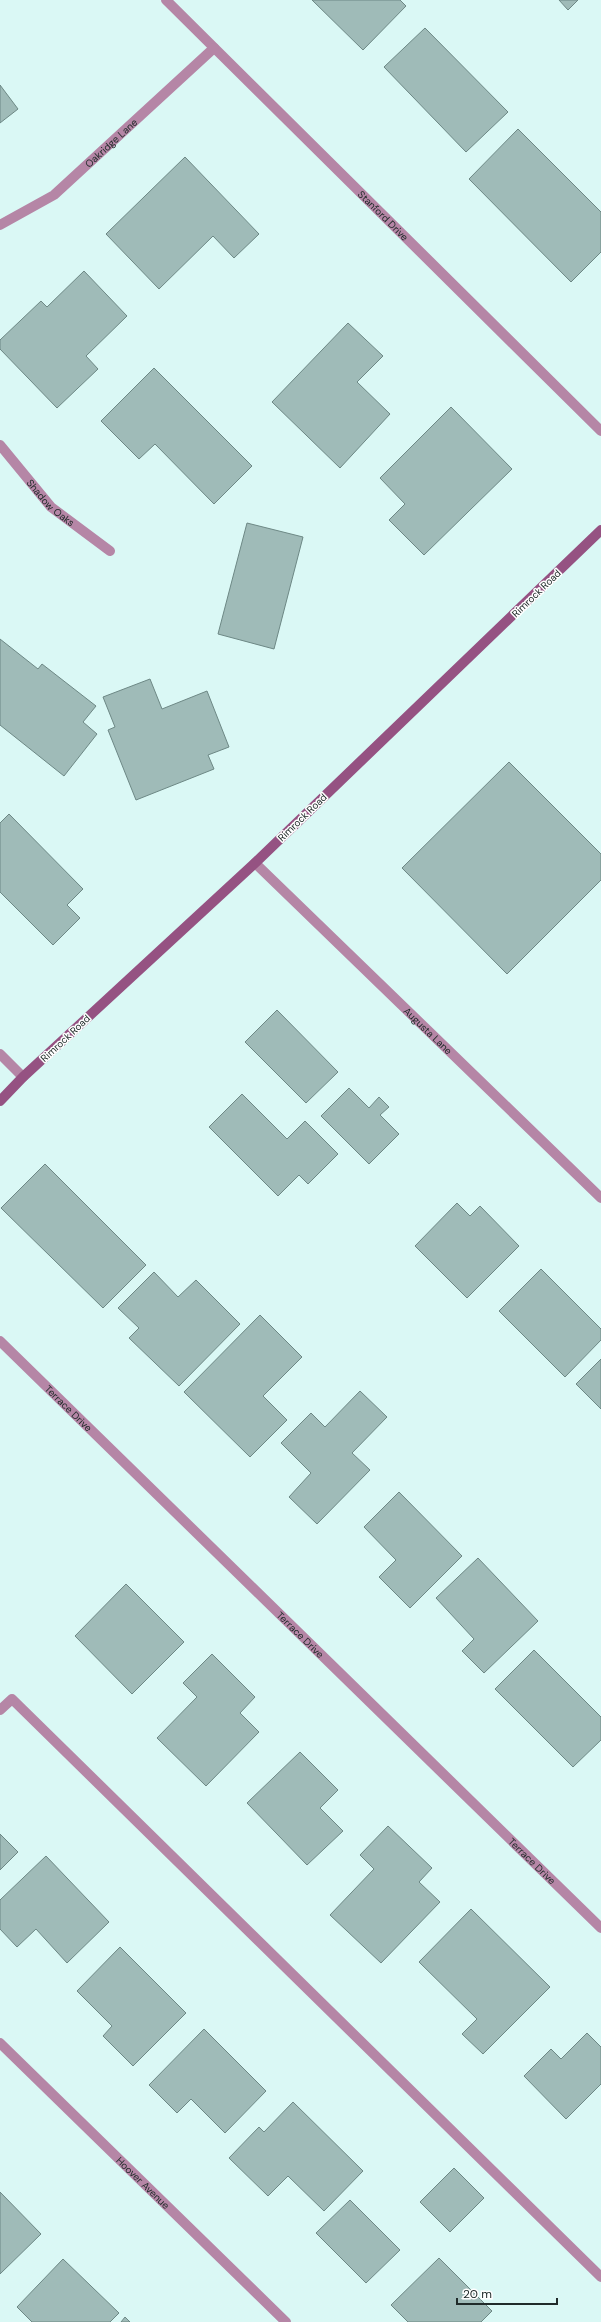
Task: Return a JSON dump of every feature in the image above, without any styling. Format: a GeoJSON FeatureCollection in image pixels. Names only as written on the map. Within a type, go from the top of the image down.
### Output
{"type":"FeatureCollection","features":[{"type":"Feature","properties":{"kind":"main road","name":"Rimrock Road"},"geometry":{"type":"LineString","coordinates":[[0,1101],[23,1077],[255,863],[601,530]]}},
{"type":"Feature","properties":{"kind":"street","name":"Stanford Drive"},"geometry":{"type":"LineString","coordinates":[[166,0],[601,431]]}},
{"type":"Feature","properties":{"kind":"street","name":"Oakridge Lane"},"geometry":{"type":"LineString","coordinates":[[0,225],[54,195],[214,48]]}},
{"type":"Feature","properties":{"kind":"street","name":"Shadow Oaks"},"geometry":{"type":"LineString","coordinates":[[0,445],[51,507],[110,551]]}},
{"type":"Feature","properties":{"kind":"street","name":"Augusta Lane"},"geometry":{"type":"LineString","coordinates":[[255,863],[601,1198]]}},
{"type":"Feature","properties":{"kind":"street"},"geometry":{"type":"LineString","coordinates":[[0,1054],[23,1077]]}},
{"type":"Feature","properties":{"kind":"street","name":"Terrace Drive"},"geometry":{"type":"LineString","coordinates":[[0,1341],[601,1928]]}},
{"type":"Feature","properties":{"kind":"street"},"geometry":{"type":"LineString","coordinates":[[0,1710],[12,1699],[601,2277]]}},
{"type":"Feature","properties":{"kind":"street","name":"Hoover Avenue"},"geometry":{"type":"LineString","coordinates":[[0,2042],[286,2322]]}},
{"type":"Feature","properties":{"kind":"building"},"geometry":{"type":"Polygon","coordinates":[[[312,0],[400,0],[406,6],[363,50],[312,0]]]}},
{"type":"Feature","properties":{"kind":"building"},"geometry":{"type":"Polygon","coordinates":[[[559,0],[578,0],[568,10],[559,0]]]}},
{"type":"Feature","properties":{"kind":"building"},"geometry":{"type":"Polygon","coordinates":[[[425,28],[508,112],[466,152],[384,67],[425,28]]]}},
{"type":"Feature","properties":{"kind":"building"},"geometry":{"type":"Polygon","coordinates":[[[0,85],[18,109],[0,123],[0,85]]]}},
{"type":"Feature","properties":{"kind":"building"},"geometry":{"type":"Polygon","coordinates":[[[518,129],[601,212],[601,252],[571,282],[469,179],[518,129]]]}},
{"type":"Feature","properties":{"kind":"building"},"geometry":{"type":"Polygon","coordinates":[[[185,157],[259,234],[234,258],[213,236],[159,289],[106,234],[185,157]]]}},
{"type":"Feature","properties":{"kind":"building"},"geometry":{"type":"Polygon","coordinates":[[[84,271],[127,316],[86,356],[98,369],[57,408],[0,349],[0,340],[41,301],[47,307],[84,271]]]}},
{"type":"Feature","properties":{"kind":"building"},"geometry":{"type":"Polygon","coordinates":[[[348,323],[383,356],[357,382],[390,414],[340,468],[272,402],[348,323]]]}},
{"type":"Feature","properties":{"kind":"building"},"geometry":{"type":"Polygon","coordinates":[[[154,368],[252,466],[214,504],[155,444],[139,459],[101,421],[154,368]]]}},
{"type":"Feature","properties":{"kind":"building"},"geometry":{"type":"Polygon","coordinates":[[[451,407],[512,469],[424,555],[389,520],[405,504],[380,478],[451,407]]]}},
{"type":"Feature","properties":{"kind":"building"},"geometry":{"type":"Polygon","coordinates":[[[247,523],[303,537],[274,649],[218,634],[247,523]]]}},
{"type":"Feature","properties":{"kind":"building"},"geometry":{"type":"Polygon","coordinates":[[[0,639],[38,669],[42,664],[96,706],[83,722],[97,734],[64,776],[0,725],[0,639]]]}},
{"type":"Feature","properties":{"kind":"building"},"geometry":{"type":"Polygon","coordinates":[[[150,679],[162,709],[207,691],[229,747],[208,755],[214,769],[136,800],[108,730],[115,727],[103,697],[150,679]]]}},
{"type":"Feature","properties":{"kind":"building"},"geometry":{"type":"Polygon","coordinates":[[[509,762],[601,854],[601,880],[507,974],[402,868],[509,762]]]}},
{"type":"Feature","properties":{"kind":"building"},"geometry":{"type":"Polygon","coordinates":[[[9,814],[83,889],[67,905],[80,918],[53,945],[0,892],[0,823],[9,814]]]}},
{"type":"Feature","properties":{"kind":"building"},"geometry":{"type":"Polygon","coordinates":[[[277,1010],[338,1072],[306,1103],[245,1042],[277,1010]]]}},
{"type":"Feature","properties":{"kind":"building"},"geometry":{"type":"Polygon","coordinates":[[[349,1088],[369,1108],[379,1097],[389,1107],[380,1115],[399,1134],[369,1164],[321,1116],[349,1088]]]}},
{"type":"Feature","properties":{"kind":"building"},"geometry":{"type":"Polygon","coordinates":[[[242,1094],[287,1139],[305,1121],[338,1154],[308,1184],[299,1175],[278,1196],[209,1127],[242,1094]]]}},
{"type":"Feature","properties":{"kind":"building"},"geometry":{"type":"Polygon","coordinates":[[[45,1164],[146,1265],[103,1308],[1,1208],[45,1164]]]}},
{"type":"Feature","properties":{"kind":"building"},"geometry":{"type":"Polygon","coordinates":[[[457,1203],[470,1216],[480,1206],[519,1246],[467,1298],[415,1246],[457,1203]]]}},
{"type":"Feature","properties":{"kind":"building"},"geometry":{"type":"Polygon","coordinates":[[[541,1269],[601,1329],[601,1340],[565,1377],[499,1311],[541,1269]]]}},
{"type":"Feature","properties":{"kind":"building"},"geometry":{"type":"Polygon","coordinates":[[[154,1272],[178,1297],[196,1280],[240,1324],[179,1386],[129,1338],[139,1328],[118,1308],[154,1272]]]}},
{"type":"Feature","properties":{"kind":"building"},"geometry":{"type":"Polygon","coordinates":[[[260,1315],[302,1357],[263,1396],[287,1420],[250,1457],[184,1392],[260,1315]]]}},
{"type":"Feature","properties":{"kind":"building"},"geometry":{"type":"Polygon","coordinates":[[[601,1359],[601,1409],[576,1384],[601,1359]]]}},
{"type":"Feature","properties":{"kind":"building"},"geometry":{"type":"Polygon","coordinates":[[[360,1391],[387,1417],[352,1453],[370,1470],[317,1524],[289,1497],[311,1473],[281,1443],[311,1413],[325,1427],[360,1391]]]}},
{"type":"Feature","properties":{"kind":"building"},"geometry":{"type":"Polygon","coordinates":[[[399,1492],[462,1556],[410,1608],[379,1577],[396,1560],[364,1527],[399,1492]]]}},
{"type":"Feature","properties":{"kind":"building"},"geometry":{"type":"Polygon","coordinates":[[[478,1558],[538,1621],[484,1673],[462,1651],[474,1639],[436,1598],[478,1558]]]}},
{"type":"Feature","properties":{"kind":"building"},"geometry":{"type":"Polygon","coordinates":[[[126,1584],[184,1642],[132,1694],[75,1636],[126,1584]]]}},
{"type":"Feature","properties":{"kind":"building"},"geometry":{"type":"Polygon","coordinates":[[[534,1650],[601,1717],[601,1740],[573,1767],[495,1689],[534,1650]]]}},
{"type":"Feature","properties":{"kind":"building"},"geometry":{"type":"Polygon","coordinates":[[[212,1654],[255,1697],[240,1713],[259,1732],[206,1786],[157,1738],[197,1697],[183,1683],[212,1654]]]}},
{"type":"Feature","properties":{"kind":"building"},"geometry":{"type":"Polygon","coordinates":[[[300,1752],[338,1790],[320,1808],[343,1831],[307,1865],[247,1803],[300,1752]]]}},
{"type":"Feature","properties":{"kind":"building"},"geometry":{"type":"Polygon","coordinates":[[[388,1826],[432,1868],[419,1882],[440,1902],[381,1963],[330,1915],[374,1869],[360,1855],[388,1826]]]}},
{"type":"Feature","properties":{"kind":"building"},"geometry":{"type":"Polygon","coordinates":[[[0,1834],[18,1852],[0,1870],[0,1834]]]}},
{"type":"Feature","properties":{"kind":"building"},"geometry":{"type":"Polygon","coordinates":[[[46,1856],[109,1922],[67,1963],[36,1929],[17,1947],[0,1929],[0,1900],[46,1856]]]}},
{"type":"Feature","properties":{"kind":"building"},"geometry":{"type":"Polygon","coordinates":[[[471,1909],[550,1987],[483,2054],[462,2034],[477,2019],[419,1962],[471,1909]]]}},
{"type":"Feature","properties":{"kind":"building"},"geometry":{"type":"Polygon","coordinates":[[[120,1947],[186,2013],[133,2066],[103,2036],[112,2026],[77,1991],[120,1947]]]}},
{"type":"Feature","properties":{"kind":"building"},"geometry":{"type":"Polygon","coordinates":[[[204,2029],[266,2091],[225,2133],[191,2099],[177,2113],[149,2085],[204,2029]]]}},
{"type":"Feature","properties":{"kind":"building"},"geometry":{"type":"Polygon","coordinates":[[[587,2033],[601,2047],[601,2084],[566,2119],[524,2076],[551,2049],[561,2059],[587,2033]]]}},
{"type":"Feature","properties":{"kind":"building"},"geometry":{"type":"Polygon","coordinates":[[[293,2102],[363,2171],[324,2211],[288,2176],[268,2196],[229,2158],[259,2127],[264,2132],[293,2102]]]}},
{"type":"Feature","properties":{"kind":"building"},"geometry":{"type":"Polygon","coordinates":[[[454,2168],[484,2198],[450,2232],[420,2202],[454,2168]]]}},
{"type":"Feature","properties":{"kind":"building"},"geometry":{"type":"Polygon","coordinates":[[[0,2192],[41,2234],[0,2274],[0,2192]]]}},
{"type":"Feature","properties":{"kind":"building"},"geometry":{"type":"Polygon","coordinates":[[[350,2200],[400,2250],[366,2283],[316,2233],[350,2200]]]}},
{"type":"Feature","properties":{"kind":"building"},"geometry":{"type":"Polygon","coordinates":[[[439,2258],[492,2311],[481,2322],[408,2322],[391,2305],[439,2258]]]}},
{"type":"Feature","properties":{"kind":"building"},"geometry":{"type":"Polygon","coordinates":[[[63,2259],[119,2313],[110,2322],[32,2322],[17,2307],[63,2259]]]}},
{"type":"Feature","properties":{"kind":"building"},"geometry":{"type":"Polygon","coordinates":[[[125,2317],[130,2322],[121,2322],[125,2317]]]}}]}
